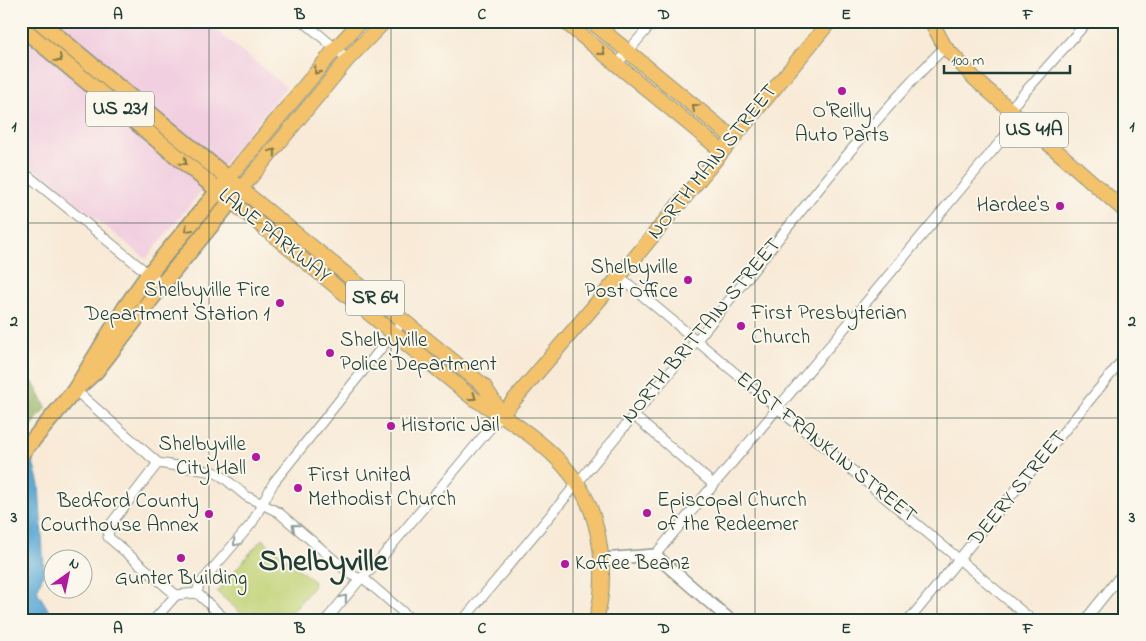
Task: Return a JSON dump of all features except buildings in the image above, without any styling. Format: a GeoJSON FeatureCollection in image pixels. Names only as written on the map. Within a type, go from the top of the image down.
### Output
{"type":"FeatureCollection","features":[{"type":"Feature","properties":{"kind":"highway","name":"LANE PARKWAY"},"geometry":{"type":"LineString","coordinates":[[39,21],[242,189]]}},
{"type":"Feature","properties":{"kind":"highway","name":"LANE PARKWAY"},"geometry":{"type":"LineString","coordinates":[[21,27],[231,201]]}},
{"type":"Feature","properties":{"kind":"highway"},"geometry":{"type":"LineString","coordinates":[[21,454],[75,390],[124,308],[148,275],[229,178]]}},
{"type":"Feature","properties":{"kind":"highway"},"geometry":{"type":"LineString","coordinates":[[75,390],[96,371],[162,285],[242,189]]}},
{"type":"Feature","properties":{"kind":"main road"},"geometry":{"type":"LineString","coordinates":[[229,178],[336,48],[361,21]]}},
{"type":"Feature","properties":{"kind":"main road"},"geometry":{"type":"LineString","coordinates":[[242,189],[348,59],[385,21]]}},
{"type":"Feature","properties":{"kind":"main road"},"geometry":{"type":"LineString","coordinates":[[564,21],[722,151]]}},
{"type":"Feature","properties":{"kind":"main road"},"geometry":{"type":"LineString","coordinates":[[591,21],[733,138]]}},
{"type":"Feature","properties":{"kind":"main road","name":"NORTH MAIN STREET"},"geometry":{"type":"LineString","coordinates":[[502,414],[620,277],[830,21]]}},
{"type":"Feature","properties":{"kind":"main road","name":"US 41A"},"geometry":{"type":"LineString","coordinates":[[931,21],[945,47],[975,79],[1125,211]]}},
{"type":"Feature","properties":{"kind":"main road","name":"LANE PARKWAY"},"geometry":{"type":"LineString","coordinates":[[242,189],[484,386],[502,414]]}},
{"type":"Feature","properties":{"kind":"main road","name":"LANE PARKWAY"},"geometry":{"type":"LineString","coordinates":[[231,201],[474,399],[502,414]]}},
{"type":"Feature","properties":{"kind":"main road","name":"SR 64"},"geometry":{"type":"LineString","coordinates":[[502,414],[551,454],[578,483],[593,517],[602,559],[600,605],[596,620]]}},
{"type":"Feature","properties":{"kind":"street"},"geometry":{"type":"LineString","coordinates":[[303,21],[348,59]]}},
{"type":"Feature","properties":{"kind":"street"},"geometry":{"type":"LineString","coordinates":[[618,64],[654,21]]}},
{"type":"Feature","properties":{"kind":"street"},"geometry":{"type":"LineString","coordinates":[[655,555],[778,408],[1088,21]]}},
{"type":"Feature","properties":{"kind":"street","name":"NORTH BRITTAIN STREET"},"geometry":{"type":"LineString","coordinates":[[464,620],[633,415],[696,342],[882,113],[945,47]]}},
{"type":"Feature","properties":{"kind":"street"},"geometry":{"type":"LineString","coordinates":[[21,170],[162,285]]}},
{"type":"Feature","properties":{"kind":"street"},"geometry":{"type":"LineString","coordinates":[[308,264],[318,252]]}},
{"type":"Feature","properties":{"kind":"street","name":"EAST FRANKLIN STREET"},"geometry":{"type":"LineString","coordinates":[[620,277],[696,342],[961,558],[1032,620]]}},
{"type":"Feature","properties":{"kind":"street"},"geometry":{"type":"LineString","coordinates":[[197,593],[199,586],[252,524],[274,482],[403,320]]}},
{"type":"Feature","properties":{"kind":"street","name":"DEERY STREET"},"geometry":{"type":"LineString","coordinates":[[909,620],[1125,357]]}},
{"type":"Feature","properties":{"kind":"street"},"geometry":{"type":"LineString","coordinates":[[75,390],[158,463],[214,472],[246,496],[262,502],[278,512],[347,572],[361,578],[412,620]]}},
{"type":"Feature","properties":{"kind":"street","name":"NORTH MAIN STREET"},"geometry":{"type":"LineString","coordinates":[[326,620],[361,578],[371,570],[502,414]]}},
{"type":"Feature","properties":{"kind":"street"},"geometry":{"type":"LineString","coordinates":[[633,415],[713,484]]}},
{"type":"Feature","properties":{"kind":"street"},"geometry":{"type":"LineString","coordinates":[[158,463],[110,525],[108,537],[176,595]]}},
{"type":"Feature","properties":{"kind":"street"},"geometry":{"type":"LineString","coordinates":[[602,559],[655,555],[730,620]]}},
{"type":"Feature","properties":{"kind":"street"},"geometry":{"type":"LineString","coordinates":[[1085,620],[1125,570]]}},
{"type":"Feature","properties":{"kind":"street"},"geometry":{"type":"LineString","coordinates":[[154,620],[176,595],[197,593],[226,620]]}},
{"type":"Feature","properties":{"kind":"shaded area"},"geometry":{"type":"Polygon","coordinates":[[[21,21],[205,21],[286,87],[146,259],[21,158],[21,21]]]}},
{"type":"Feature","properties":{"kind":"green space"},"geometry":{"type":"Polygon","coordinates":[[[21,343],[29,375],[47,406],[27,432],[21,410],[21,343]]]}},
{"type":"Feature","properties":{"kind":"green space"},"geometry":{"type":"Polygon","coordinates":[[[262,539],[314,582],[313,587],[285,620],[249,620],[217,592],[262,539]]]}},
{"type":"Feature","properties":{"kind":"water"},"geometry":{"type":"Polygon","coordinates":[[[21,415],[39,485],[43,548],[42,577],[37,591],[49,611],[49,620],[21,620],[21,415]]]}},
{"type":"Feature","properties":{"kind":"place","name":"O'Reilly Auto Parts"},"geometry":{"type":"Point","coordinates":[842,91]}},
{"type":"Feature","properties":{"kind":"place","name":"Hardee's"},"geometry":{"type":"Point","coordinates":[1060,206]}},
{"type":"Feature","properties":{"kind":"place","name":"Shelbyville Post Office"},"geometry":{"type":"Point","coordinates":[688,280]}},
{"type":"Feature","properties":{"kind":"place","name":"Shelbyville Fire Department Station 1"},"geometry":{"type":"Point","coordinates":[280,303]}},
{"type":"Feature","properties":{"kind":"place","name":"First Presbyterian Church"},"geometry":{"type":"Point","coordinates":[741,326]}},
{"type":"Feature","properties":{"kind":"place","name":"Shelbyville Police Department"},"geometry":{"type":"Point","coordinates":[330,353]}},
{"type":"Feature","properties":{"kind":"place","name":"Historic Jail"},"geometry":{"type":"Point","coordinates":[391,426]}},
{"type":"Feature","properties":{"kind":"place","name":"Shelbyville City Hall"},"geometry":{"type":"Point","coordinates":[256,457]}},
{"type":"Feature","properties":{"kind":"place","name":"First United Methodist Church"},"geometry":{"type":"Point","coordinates":[298,488]}},
{"type":"Feature","properties":{"kind":"place","name":"Episcopal Church of the Redeemer"},"geometry":{"type":"Point","coordinates":[647,513]}},
{"type":"Feature","properties":{"kind":"place","name":"Bedford County Courthouse Annex"},"geometry":{"type":"Point","coordinates":[209,514]}},
{"type":"Feature","properties":{"kind":"place","name":"Gunter Building"},"geometry":{"type":"Point","coordinates":[181,558]}},
{"type":"Feature","properties":{"kind":"place","name":"Koffee Beanz"},"geometry":{"type":"Point","coordinates":[565,564]}},
{"type":"Feature","properties":{"kind":"district","name":"Shelbyville"},"geometry":{"type":"Point","coordinates":[323,562]}}]}
